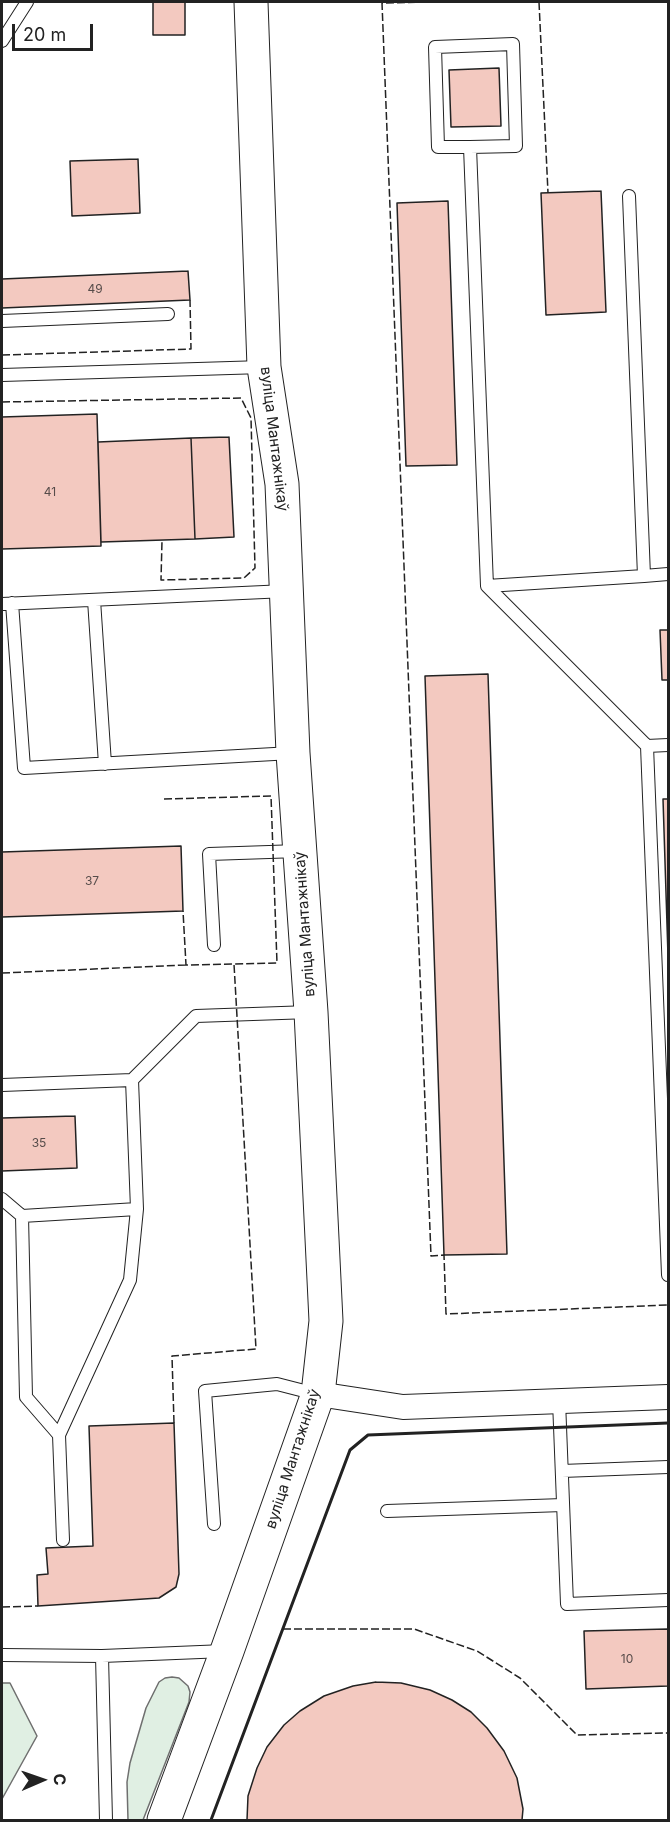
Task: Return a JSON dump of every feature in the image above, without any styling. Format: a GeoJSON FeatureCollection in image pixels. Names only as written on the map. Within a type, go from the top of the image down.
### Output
{"type":"FeatureCollection","features":[{"type":"Feature","properties":{"kind":"street","name":"вуліца Мантажнікаў"},"geometry":{"type":"LineString","coordinates":[[164,1821],[318,1394],[326,1321],[311,1012],[293,753],[282,484],[264,367],[251,2]]}},
{"type":"Feature","properties":{"kind":"street"},"geometry":{"type":"LineString","coordinates":[[318,1394],[403,1407],[669,1397]]}},
{"type":"Feature","properties":{"kind":"lane"},"geometry":{"type":"LineString","coordinates":[[2,41],[27,2]]}},
{"type":"Feature","properties":{"kind":"lane"},"geometry":{"type":"LineString","coordinates":[[513,44],[516,146],[470,147],[438,147],[435,47],[513,44]]}},
{"type":"Feature","properties":{"kind":"lane"},"geometry":{"type":"LineString","coordinates":[[470,147],[487,586],[647,747],[669,1275]]}},
{"type":"Feature","properties":{"kind":"lane"},"geometry":{"type":"LineString","coordinates":[[629,196],[644,576]]}},
{"type":"Feature","properties":{"kind":"lane"},"geometry":{"type":"LineString","coordinates":[[2,321],[168,314]]}},
{"type":"Feature","properties":{"kind":"lane"},"geometry":{"type":"LineString","coordinates":[[2,375],[264,367]]}},
{"type":"Feature","properties":{"kind":"lane"},"geometry":{"type":"LineString","coordinates":[[487,586],[669,574]]}},
{"type":"Feature","properties":{"kind":"lane"},"geometry":{"type":"LineString","coordinates":[[287,591],[7,604],[24,768],[293,753]]}},
{"type":"Feature","properties":{"kind":"lane"},"geometry":{"type":"LineString","coordinates":[[94,600],[105,764]]}},
{"type":"Feature","properties":{"kind":"lane"},"geometry":{"type":"LineString","coordinates":[[647,747],[669,745]]}},
{"type":"Feature","properties":{"kind":"lane"},"geometry":{"type":"LineString","coordinates":[[214,945],[209,854],[300,851]]}},
{"type":"Feature","properties":{"kind":"lane"},"geometry":{"type":"LineString","coordinates":[[2,1086],[132,1080],[196,1016],[311,1012]]}},
{"type":"Feature","properties":{"kind":"lane"},"geometry":{"type":"LineString","coordinates":[[63,1540],[59,1435],[130,1280],[137,1209],[132,1080]]}},
{"type":"Feature","properties":{"kind":"lane"},"geometry":{"type":"LineString","coordinates":[[2,1199],[22,1216],[137,1209]]}},
{"type":"Feature","properties":{"kind":"lane"},"geometry":{"type":"LineString","coordinates":[[22,1216],[26,1397],[59,1435]]}},
{"type":"Feature","properties":{"kind":"lane"},"geometry":{"type":"LineString","coordinates":[[214,1524],[205,1391],[277,1384],[318,1394]]}},
{"type":"Feature","properties":{"kind":"lane"},"geometry":{"type":"LineString","coordinates":[[559,1401],[567,1604],[669,1600]]}},
{"type":"Feature","properties":{"kind":"lane"},"geometry":{"type":"LineString","coordinates":[[562,1471],[669,1467]]}},
{"type":"Feature","properties":{"kind":"lane"},"geometry":{"type":"LineString","coordinates":[[387,1511],[563,1505]]}},
{"type":"Feature","properties":{"kind":"lane"},"geometry":{"type":"LineString","coordinates":[[2,1655],[102,1656],[227,1651]]}},
{"type":"Feature","properties":{"kind":"lane"},"geometry":{"type":"LineString","coordinates":[[102,1656],[106,1821]]}},
{"type":"Feature","properties":{"kind":"green space"},"geometry":{"type":"Polygon","coordinates":[[[172,1677],[179,1678],[188,1686],[189,1702],[143,1820],[128,1820],[127,1782],[130,1763],[146,1708],[159,1682],[172,1677]]]}},
{"type":"Feature","properties":{"kind":"green space"},"geometry":{"type":"Polygon","coordinates":[[[2,1683],[10,1683],[37,1736],[2,1799],[2,1683]]]}},
{"type":"Feature","properties":{"kind":"building"},"geometry":{"type":"Polygon","coordinates":[[[153,2],[185,2],[185,35],[153,35],[153,2]]]}},
{"type":"Feature","properties":{"kind":"building"},"geometry":{"type":"Polygon","coordinates":[[[499,68],[501,126],[451,127],[449,70],[499,68]]]}},
{"type":"Feature","properties":{"kind":"building"},"geometry":{"type":"Polygon","coordinates":[[[138,159],[140,213],[72,216],[70,161],[138,159]]]}},
{"type":"Feature","properties":{"kind":"building"},"geometry":{"type":"Polygon","coordinates":[[[601,191],[606,312],[546,315],[541,193],[601,191]]]}},
{"type":"Feature","properties":{"kind":"building"},"geometry":{"type":"Polygon","coordinates":[[[448,201],[457,465],[406,466],[397,203],[448,201]]]}},
{"type":"Feature","properties":{"kind":"building"},"geometry":{"type":"Polygon","coordinates":[[[188,271],[190,300],[2,308],[2,279],[188,271]]]}},
{"type":"Feature","properties":{"kind":"building"},"geometry":{"type":"Polygon","coordinates":[[[97,414],[101,546],[2,549],[2,417],[97,414]]]}},
{"type":"Feature","properties":{"kind":"building"},"geometry":{"type":"Polygon","coordinates":[[[229,437],[234,537],[195,539],[191,438],[229,437]]]}},
{"type":"Feature","properties":{"kind":"building"},"geometry":{"type":"Polygon","coordinates":[[[191,438],[195,539],[101,542],[98,442],[191,438]]]}},
{"type":"Feature","properties":{"kind":"building"},"geometry":{"type":"Polygon","coordinates":[[[660,630],[668,630],[668,680],[662,680],[660,630]]]}},
{"type":"Feature","properties":{"kind":"building"},"geometry":{"type":"Polygon","coordinates":[[[488,674],[507,1254],[444,1255],[425,676],[488,674]]]}},
{"type":"Feature","properties":{"kind":"building"},"geometry":{"type":"Polygon","coordinates":[[[663,799],[668,799],[668,956],[663,799]]]}},
{"type":"Feature","properties":{"kind":"building"},"geometry":{"type":"Polygon","coordinates":[[[181,846],[183,911],[2,917],[2,852],[181,846]]]}},
{"type":"Feature","properties":{"kind":"building"},"geometry":{"type":"Polygon","coordinates":[[[75,1116],[77,1168],[2,1171],[2,1118],[75,1116]]]}},
{"type":"Feature","properties":{"kind":"building"},"geometry":{"type":"Polygon","coordinates":[[[174,1423],[179,1574],[176,1587],[159,1598],[38,1606],[37,1575],[48,1574],[46,1548],[93,1546],[89,1426],[174,1423]]]}},
{"type":"Feature","properties":{"kind":"building"},"geometry":{"type":"Polygon","coordinates":[[[668,1629],[668,1686],[586,1689],[584,1631],[668,1629]]]}},
{"type":"Feature","properties":{"kind":"building"},"geometry":{"type":"Polygon","coordinates":[[[376,1682],[401,1683],[430,1690],[471,1712],[487,1728],[504,1751],[517,1778],[523,1809],[522,1820],[247,1820],[248,1796],[257,1768],[267,1747],[284,1725],[300,1711],[324,1696],[353,1686],[376,1682]]]}},
{"type":"Feature","properties":{"kind":"fence"},"geometry":{"type":"LineString","coordinates":[[427,2],[382,3],[431,1256],[444,1255],[446,1314],[668,1305]]}},
{"type":"Feature","properties":{"kind":"fence"},"geometry":{"type":"LineString","coordinates":[[539,2],[548,193]]}},
{"type":"Feature","properties":{"kind":"fence"},"geometry":{"type":"LineString","coordinates":[[2,355],[191,349],[190,300]]}},
{"type":"Feature","properties":{"kind":"fence"},"geometry":{"type":"LineString","coordinates":[[2,402],[241,398],[251,418],[255,568],[244,578],[161,580],[162,541]]}},
{"type":"Feature","properties":{"kind":"fence"},"geometry":{"type":"LineString","coordinates":[[164,799],[271,796],[277,963],[234,964]]}},
{"type":"Feature","properties":{"kind":"fence"},"geometry":{"type":"LineString","coordinates":[[174,1423],[172,1356],[256,1349],[234,964],[186,965],[183,911]]}},
{"type":"Feature","properties":{"kind":"fence"},"geometry":{"type":"LineString","coordinates":[[2,973],[186,965]]}},
{"type":"Feature","properties":{"kind":"fence"},"geometry":{"type":"LineString","coordinates":[[2,1607],[38,1606]]}},
{"type":"Feature","properties":{"kind":"fence"},"geometry":{"type":"LineString","coordinates":[[283,1629],[414,1629],[477,1651],[520,1678],[577,1735],[668,1733]]}},
{"type":"Feature","properties":{"kind":"wall"},"geometry":{"type":"LineString","coordinates":[[211,1820],[350,1450],[368,1435],[668,1423]]}}]}
